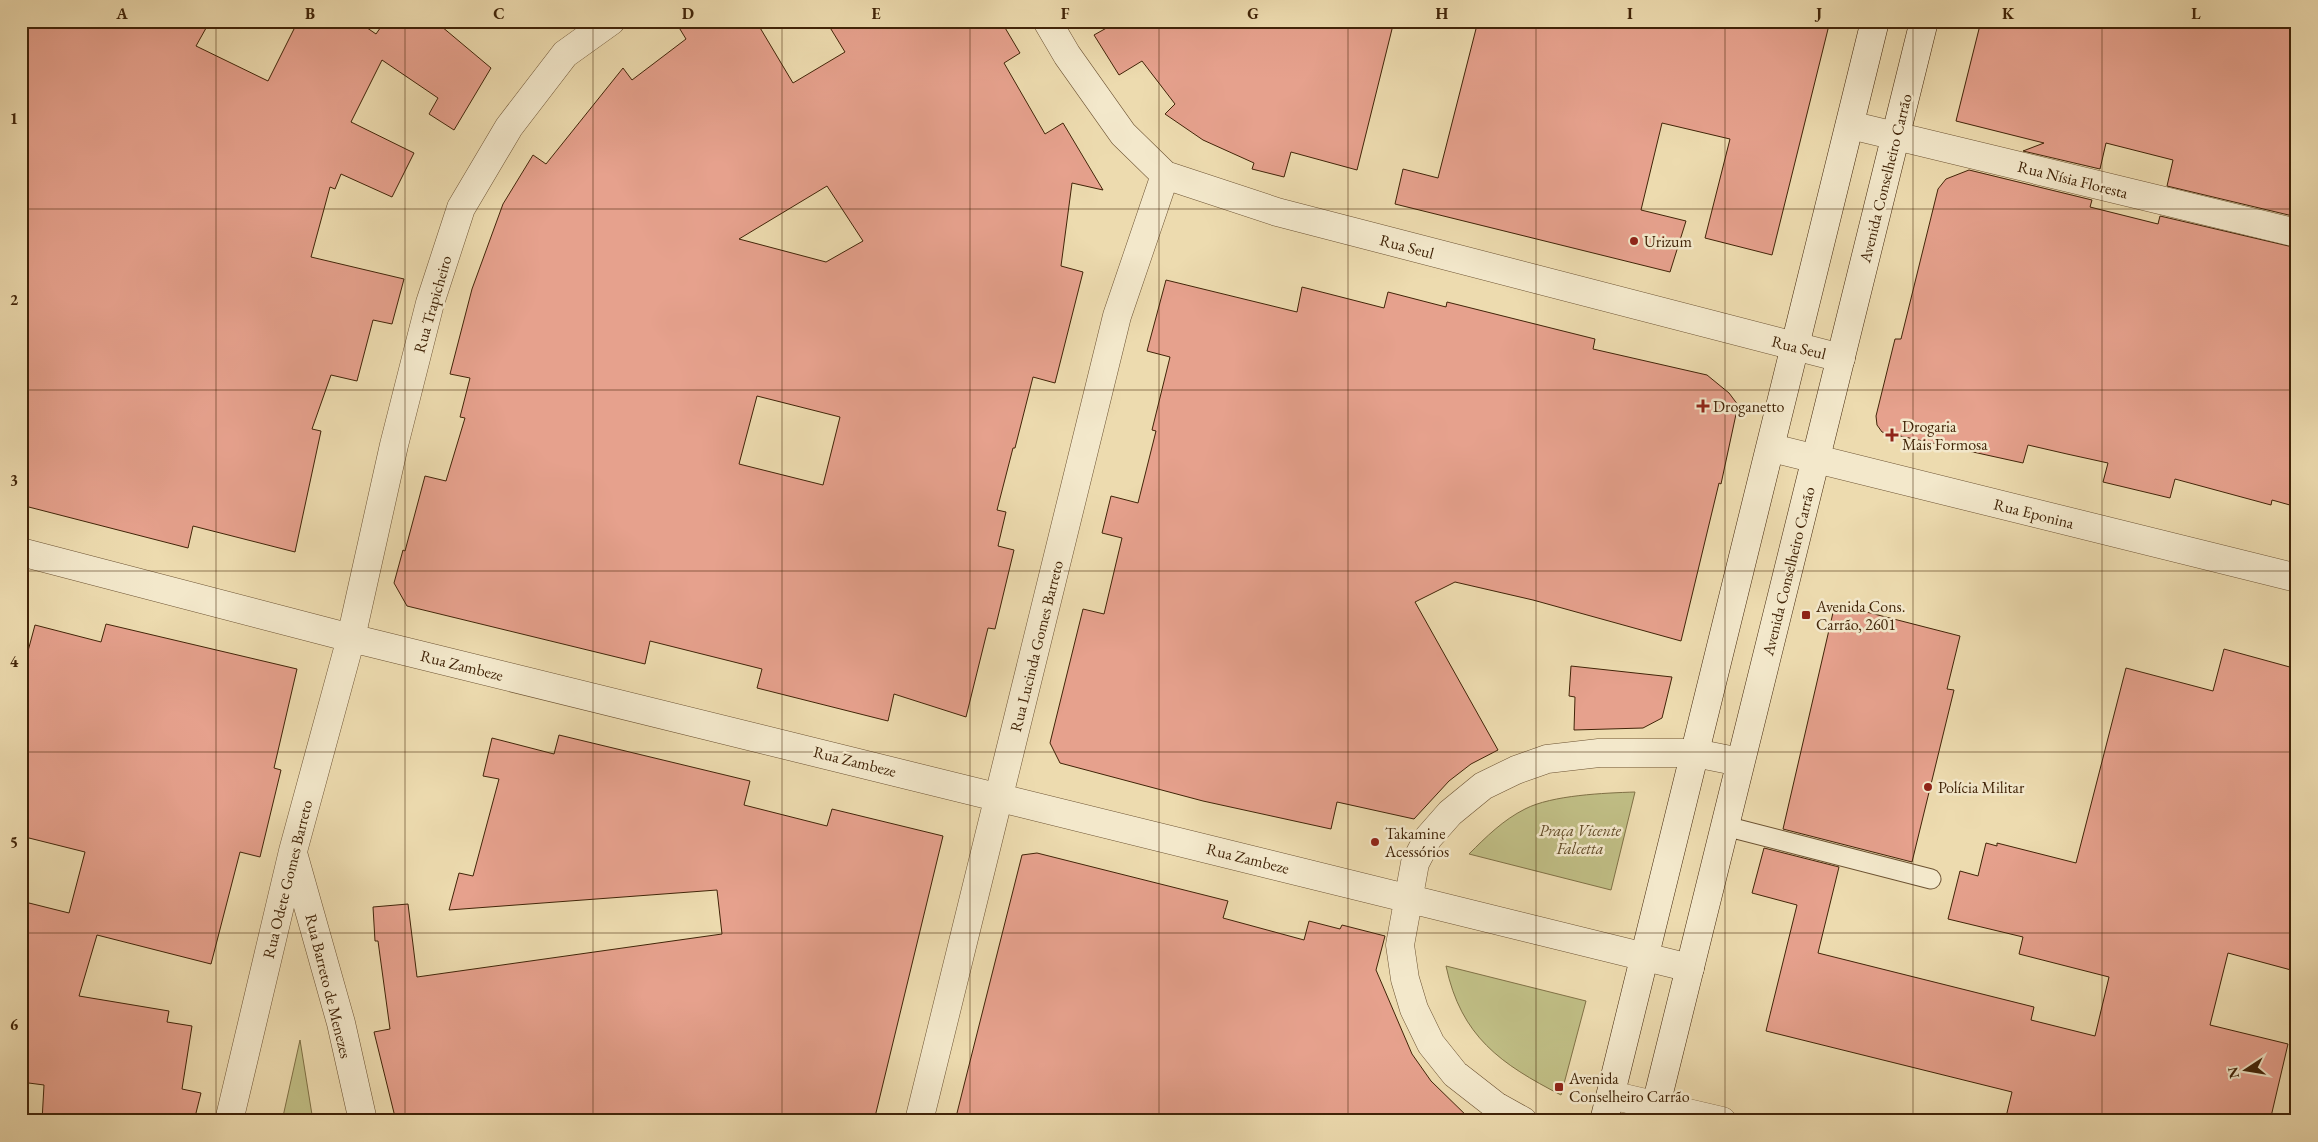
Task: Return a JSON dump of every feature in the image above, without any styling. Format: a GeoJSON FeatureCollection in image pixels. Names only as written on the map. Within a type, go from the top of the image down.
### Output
{"type":"FeatureCollection","features":[{"type":"Feature","properties":{"kind":"street","name":"Rua Trapicheiro"},"geometry":{"type":"LineString","coordinates":[[352,638],[399,426],[430,303],[461,208],[509,127],[566,54],[611,21]]}},
{"type":"Feature","properties":{"kind":"street","name":"Rua Seul"},"geometry":{"type":"LineString","coordinates":[[1047,21],[1066,55],[1123,134],[1165,176],[1278,212],[1840,358]]}},
{"type":"Feature","properties":{"kind":"street"},"geometry":{"type":"LineString","coordinates":[[1722,1121],[1607,1108],[1643,957],[1772,448],[1875,21]]}},
{"type":"Feature","properties":{"kind":"street","name":"Avenida Conselheiro Carrão"},"geometry":{"type":"LineString","coordinates":[[1654,1112],[1924,21]]}},
{"type":"Feature","properties":{"kind":"street","name":"Rua Nísia Floresta"},"geometry":{"type":"LineString","coordinates":[[1850,125],[2297,233]]}},
{"type":"Feature","properties":{"kind":"street","name":"Rua Lucinda Gomes Barreto"},"geometry":{"type":"LineString","coordinates":[[918,1121],[1000,796],[1117,316],[1165,176]]}},
{"type":"Feature","properties":{"kind":"street","name":"Rua Eponina"},"geometry":{"type":"LineString","coordinates":[[1772,448],[2297,578]]}},
{"type":"Feature","properties":{"kind":"street","name":"Rua Zambeze"},"geometry":{"type":"LineString","coordinates":[[21,552],[352,638],[1000,796],[1690,968]]}},
{"type":"Feature","properties":{"kind":"street","name":"Rua Odete Gomes Barreto"},"geometry":{"type":"LineString","coordinates":[[229,1121],[293,852],[352,638]]}},
{"type":"Feature","properties":{"kind":"street"},"geometry":{"type":"LineString","coordinates":[[1523,1121],[1496,1106],[1455,1074],[1431,1044],[1414,1009],[1405,979],[1400,945],[1415,863],[1428,838],[1450,813],[1483,786],[1516,770],[1547,759],[1599,752],[1695,753],[1740,762]]}},
{"type":"Feature","properties":{"kind":"street","name":"Rua Barreto de Menezes"},"geometry":{"type":"LineString","coordinates":[[293,852],[341,1023],[362,1121]]}},
{"type":"Feature","properties":{"kind":"lane"},"geometry":{"type":"LineString","coordinates":[[1725,826],[1931,880]]}},
{"type":"Feature","properties":{"kind":"green space","name":"Praça Vicente Falcetta"},"geometry":{"type":"Polygon","coordinates":[[[1635,792],[1611,890],[1469,854],[1502,824],[1517,813],[1536,804],[1579,796],[1635,792]]]}},
{"type":"Feature","properties":{"kind":"green space"},"geometry":{"type":"Polygon","coordinates":[[[1446,966],[1586,1001],[1561,1095],[1520,1072],[1487,1046],[1473,1030],[1462,1012],[1453,991],[1446,966]]]}},
{"type":"Feature","properties":{"kind":"green space"},"geometry":{"type":"Polygon","coordinates":[[[300,1040],[313,1121],[282,1121],[300,1040]]]}},
{"type":"Feature","properties":{"kind":"building"},"geometry":{"type":"Polygon","coordinates":[[[21,21],[210,21],[196,46],[268,81],[298,21],[357,21],[376,34],[385,21],[435,21],[491,68],[454,130],[429,114],[438,98],[382,60],[351,122],[414,153],[392,197],[341,174],[335,189],[330,187],[311,257],[404,279],[392,324],[373,320],[357,381],[331,375],[312,429],[321,431],[295,552],[193,526],[188,548],[21,505],[21,21]]]}},
{"type":"Feature","properties":{"kind":"building"},"geometry":{"type":"Polygon","coordinates":[[[675,21],[756,21],[793,83],[845,52],[826,21],[1001,21],[1020,53],[1004,63],[1045,134],[1063,123],[1103,190],[1072,183],[1061,266],[1083,272],[1055,383],[1033,377],[1015,448],[1013,448],[997,510],[1006,512],[998,546],[1014,550],[995,629],[988,628],[966,717],[894,694],[888,721],[757,688],[762,669],[650,641],[645,664],[407,606],[394,583],[403,550],[405,551],[425,476],[446,481],[465,418],[460,417],[470,378],[450,374],[472,289],[503,204],[533,155],[546,164],[623,68],[632,80],[686,39],[675,21]],[[827,186],[739,239],[826,262],[863,241],[827,186]],[[757,396],[739,464],[823,485],[840,417],[757,396]]]}},
{"type":"Feature","properties":{"kind":"building"},"geometry":{"type":"Polygon","coordinates":[[[1119,21],[1394,21],[1357,170],[1291,152],[1284,177],[1252,169],[1254,163],[1203,140],[1165,114],[1175,104],[1142,61],[1119,75],[1094,35],[1119,21]]]}},
{"type":"Feature","properties":{"kind":"building"},"geometry":{"type":"Polygon","coordinates":[[[1478,21],[1830,21],[1772,255],[1705,238],[1730,139],[1662,123],[1641,210],[1686,221],[1670,272],[1395,204],[1403,169],[1438,178],[1478,21]]]}},
{"type":"Feature","properties":{"kind":"building"},"geometry":{"type":"Polygon","coordinates":[[[1981,21],[2297,21],[2297,217],[2167,186],[2173,160],[2106,143],[2100,169],[2023,151],[2044,143],[1956,121],[1981,21]]]}},
{"type":"Feature","properties":{"kind":"building"},"geometry":{"type":"Polygon","coordinates":[[[1969,170],[2092,200],[2090,207],[2158,224],[2160,216],[2297,248],[2297,507],[2272,500],[2271,505],[2175,479],[2170,498],[2103,482],[2108,463],[2028,445],[2023,463],[1882,432],[1877,425],[1876,416],[1895,339],[1901,339],[1938,189],[1946,179],[1969,170]]]}},
{"type":"Feature","properties":{"kind":"building"},"geometry":{"type":"Polygon","coordinates":[[[1166,280],[1297,312],[1302,287],[1384,308],[1388,292],[1446,307],[1447,302],[1595,339],[1593,349],[1707,375],[1729,393],[1738,405],[1721,484],[1719,483],[1681,641],[1533,600],[1455,582],[1415,602],[1498,750],[1471,764],[1449,781],[1414,819],[1337,802],[1331,829],[1203,801],[1060,763],[1050,743],[1083,609],[1104,614],[1122,538],[1102,533],[1111,496],[1138,503],[1156,431],[1152,430],[1170,357],[1147,351],[1166,280]]]}},
{"type":"Feature","properties":{"kind":"building"},"geometry":{"type":"Polygon","coordinates":[[[1835,604],[1960,636],[1947,689],[1954,690],[1912,862],[1783,829],[1835,604]]]}},
{"type":"Feature","properties":{"kind":"building"},"geometry":{"type":"Polygon","coordinates":[[[106,624],[297,669],[274,768],[281,770],[260,857],[240,852],[211,964],[97,935],[79,996],[169,1011],[167,1022],[192,1026],[182,1089],[201,1093],[194,1121],[42,1121],[44,1085],[21,1082],[21,901],[69,913],[85,852],[21,836],[21,677],[35,625],[101,642],[106,624]]]}},
{"type":"Feature","properties":{"kind":"building"},"geometry":{"type":"Polygon","coordinates":[[[2224,649],[2297,669],[2297,948],[2291,970],[2228,953],[2210,1025],[2288,1044],[2270,1121],[2005,1121],[2012,1092],[1766,1031],[1797,905],[1752,893],[1764,848],[1839,867],[1818,953],[2034,1007],[2031,1020],[2095,1036],[2109,977],[2019,954],[2023,937],[1948,919],[1960,871],[1978,876],[1986,843],[1997,846],[1997,843],[2076,863],[2126,668],[2213,691],[2224,649]]]}},
{"type":"Feature","properties":{"kind":"building"},"geometry":{"type":"Polygon","coordinates":[[[1571,666],[1672,677],[1662,718],[1643,728],[1574,730],[1575,697],[1569,696],[1571,666]]]}},
{"type":"Feature","properties":{"kind":"building"},"geometry":{"type":"Polygon","coordinates":[[[559,735],[750,781],[744,805],[827,826],[832,809],[943,836],[874,1121],[396,1121],[374,1032],[390,1029],[378,941],[375,941],[373,907],[408,904],[417,977],[722,934],[717,890],[449,910],[459,873],[473,876],[499,779],[483,776],[492,738],[554,754],[559,735]]]}},
{"type":"Feature","properties":{"kind":"building"},"geometry":{"type":"Polygon","coordinates":[[[1037,853],[1228,901],[1223,918],[1304,940],[1309,921],[1340,929],[1342,925],[1385,936],[1376,970],[1412,1054],[1431,1081],[1472,1121],[955,1121],[1022,855],[1037,853]]]}},
{"type":"Feature","properties":{"kind":"place","name":"Urizum"},"geometry":{"type":"Point","coordinates":[1634,241]}},
{"type":"Feature","properties":{"kind":"place","name":"Droganetto"},"geometry":{"type":"Point","coordinates":[1703,406]}},
{"type":"Feature","properties":{"kind":"place","name":"Drogaria Mais Formosa"},"geometry":{"type":"Point","coordinates":[1892,435]}},
{"type":"Feature","properties":{"kind":"place","name":"Avenida Cons. Carrão, 2601"},"geometry":{"type":"Point","coordinates":[1806,615]}},
{"type":"Feature","properties":{"kind":"place","name":"Polícia Militar"},"geometry":{"type":"Point","coordinates":[1928,787]}},
{"type":"Feature","properties":{"kind":"place","name":"Takamine Acessórios"},"geometry":{"type":"Point","coordinates":[1375,842]}},
{"type":"Feature","properties":{"kind":"place","name":"Avenida Conselheiro Carrão"},"geometry":{"type":"Point","coordinates":[1559,1087]}}]}
